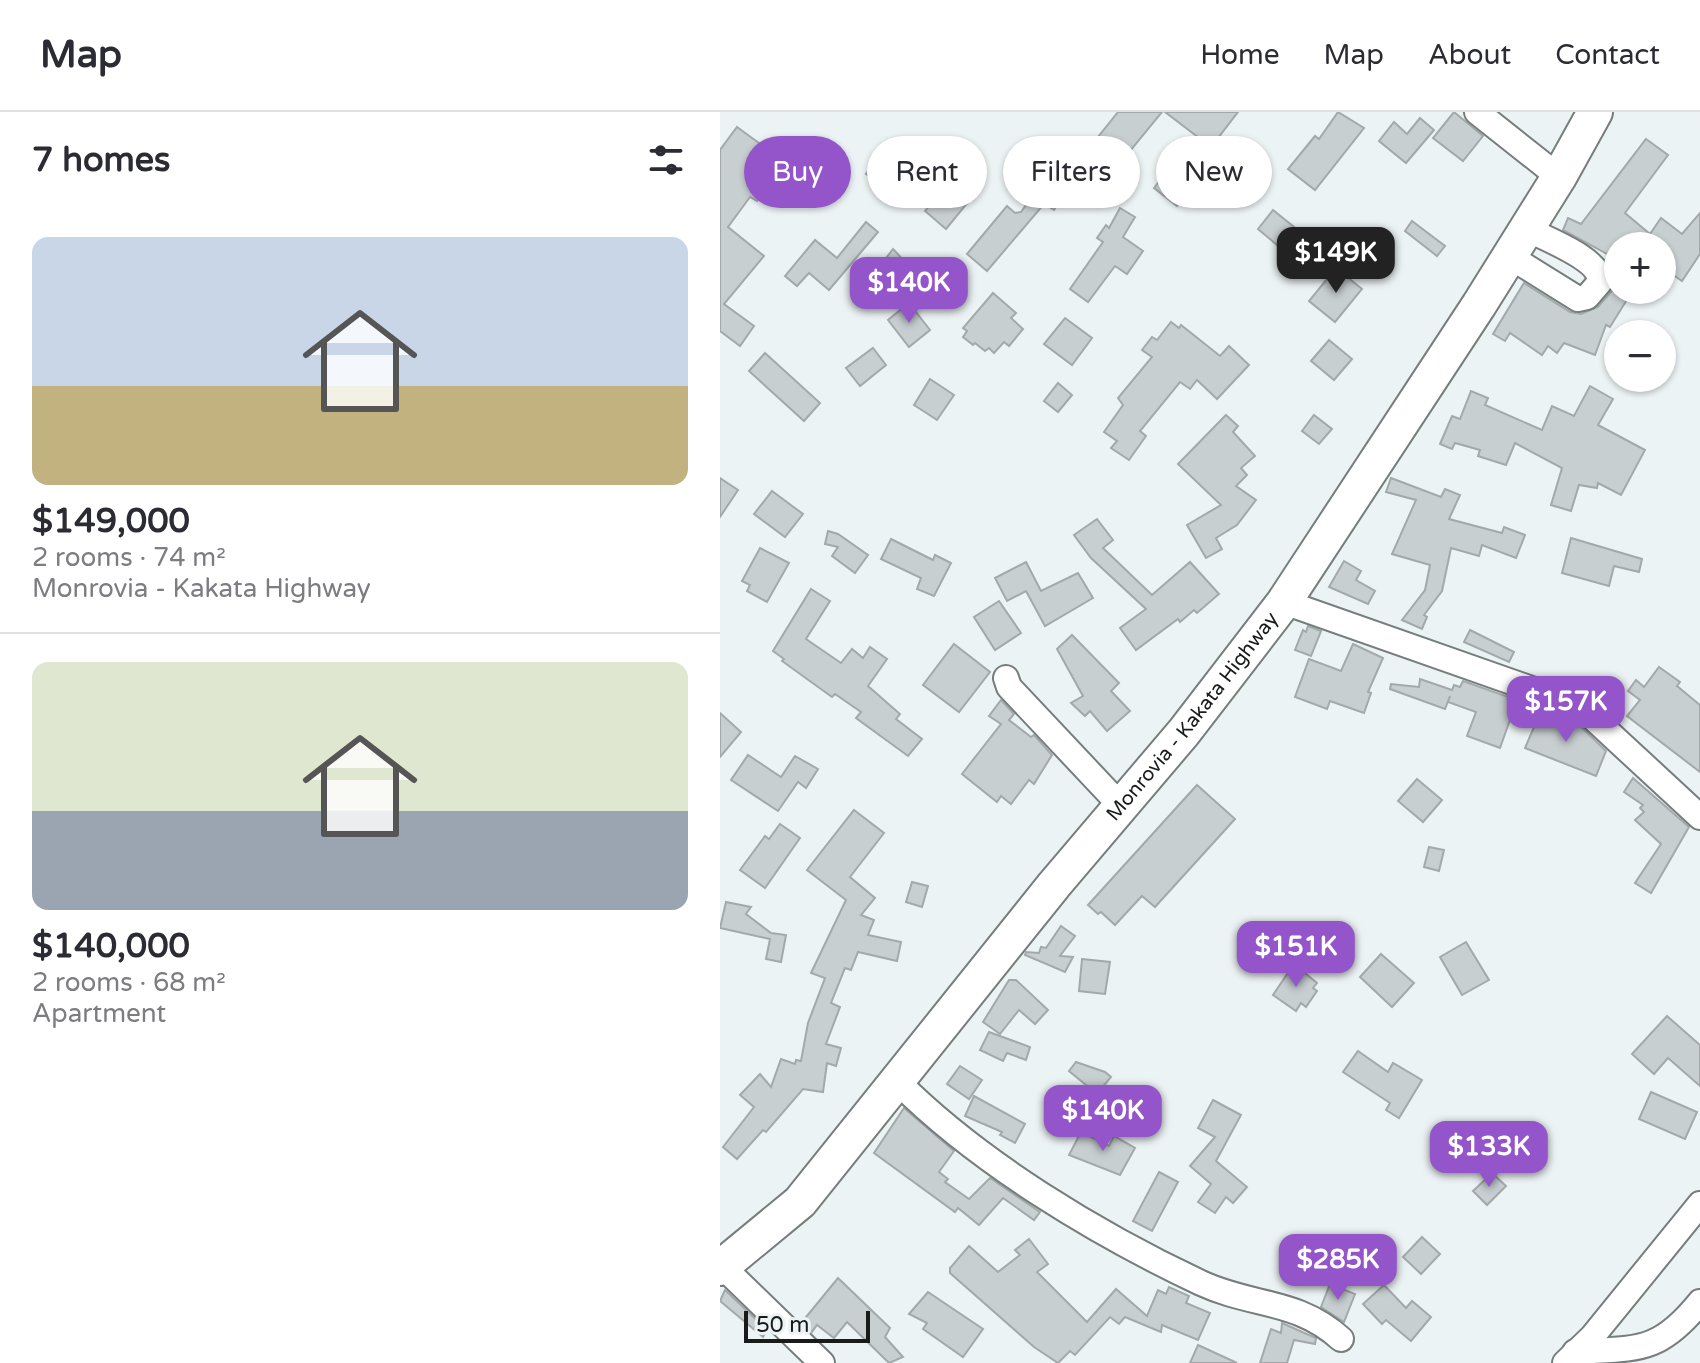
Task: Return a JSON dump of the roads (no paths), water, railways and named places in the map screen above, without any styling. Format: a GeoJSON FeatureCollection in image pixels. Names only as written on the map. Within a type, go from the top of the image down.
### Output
{"type":"FeatureCollection","features":[{"type":"Feature","properties":{"kind":"highway","name":"Monrovia - Kakata Highway"},"geometry":{"type":"LineString","coordinates":[[721,1267],[800,1202],[1284,602],[1518,243],[1595,112]]}},
{"type":"Feature","properties":{"kind":"street"},"geometry":{"type":"LineString","coordinates":[[1477,112],[1559,177]]}},
{"type":"Feature","properties":{"kind":"street"},"geometry":{"type":"LineString","coordinates":[[1284,602],[1580,706],[1700,817]]}},
{"type":"Feature","properties":{"kind":"street"},"geometry":{"type":"LineString","coordinates":[[1006,678],[1009,687],[1121,806]]}},
{"type":"Feature","properties":{"kind":"street"},"geometry":{"type":"LineString","coordinates":[[898,1082],[929,1113],[1113,1240],[1245,1300],[1306,1313],[1341,1339]]}},
{"type":"Feature","properties":{"kind":"street"},"geometry":{"type":"LineString","coordinates":[[1570,1358],[1613,1313],[1700,1204]]}},
{"type":"Feature","properties":{"kind":"street"},"geometry":{"type":"LineString","coordinates":[[721,1267],[822,1363]]}},
{"type":"Feature","properties":{"kind":"street"},"geometry":{"type":"LineString","coordinates":[[1570,1358],[1656,1343],[1681,1326],[1700,1302]]}},
{"type":"Feature","properties":{"kind":"street"},"geometry":{"type":"LineString","coordinates":[[1570,1358],[1611,1363]]}}]}
